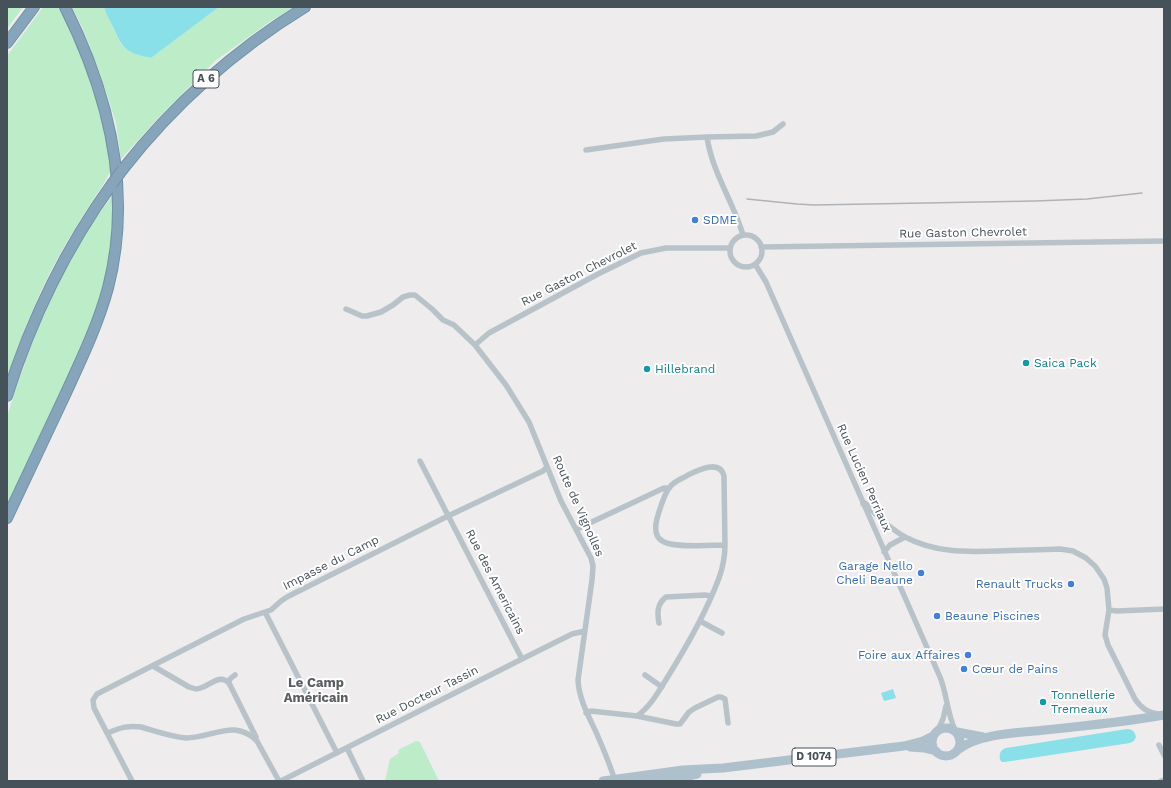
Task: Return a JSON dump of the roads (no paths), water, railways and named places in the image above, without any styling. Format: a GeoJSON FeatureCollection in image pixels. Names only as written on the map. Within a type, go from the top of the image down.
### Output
{"type":"FeatureCollection","features":[{"type":"Feature","properties":{"kind":"highway"},"geometry":{"type":"LineString","coordinates":[[7,43],[34,7]]}},
{"type":"Feature","properties":{"kind":"highway"},"geometry":{"type":"LineString","coordinates":[[7,518],[77,370],[94,330],[108,288],[116,245],[118,189],[115,157],[109,124],[92,71],[65,7]]}},
{"type":"Feature","properties":{"kind":"highway","name":"A 6"},"geometry":{"type":"LineString","coordinates":[[7,396],[29,333],[54,279],[83,227],[123,169],[161,124],[212,75],[263,34],[305,7]]}},
{"type":"Feature","properties":{"kind":"main road"},"geometry":{"type":"LineString","coordinates":[[986,737],[956,731],[946,727],[936,733],[932,741],[936,751],[942,755],[949,756],[959,748],[986,737],[1164,715]]}},
{"type":"Feature","properties":{"kind":"main road"},"geometry":{"type":"LineString","coordinates":[[956,731],[960,740],[959,748]]}},
{"type":"Feature","properties":{"kind":"main road","name":"D 1074"},"geometry":{"type":"LineString","coordinates":[[603,781],[683,770],[723,768],[904,746],[923,741],[936,733]]}},
{"type":"Feature","properties":{"kind":"main road","name":"D 1074"},"geometry":{"type":"LineString","coordinates":[[904,746],[936,751]]}},
{"type":"Feature","properties":{"kind":"main road","name":"D 1074"},"geometry":{"type":"LineString","coordinates":[[648,781],[684,777],[723,768]]}},
{"type":"Feature","properties":{"kind":"street"},"geometry":{"type":"LineString","coordinates":[[586,150],[664,139],[756,136],[773,132],[783,124]]}},
{"type":"Feature","properties":{"kind":"street"},"geometry":{"type":"LineString","coordinates":[[707,137],[714,164],[739,222],[743,235]]}},
{"type":"Feature","properties":{"kind":"street"},"geometry":{"type":"LineString","coordinates":[[743,235],[756,238],[761,247],[761,256],[755,264],[750,267],[739,266],[731,259],[730,248],[734,239],[743,235]]}},
{"type":"Feature","properties":{"kind":"street","name":"Rue Gaston Chevrolet"},"geometry":{"type":"LineString","coordinates":[[761,247],[1164,241]]}},
{"type":"Feature","properties":{"kind":"street","name":"Rue Gaston Chevrolet"},"geometry":{"type":"LineString","coordinates":[[476,346],[489,333],[598,274],[641,253],[666,248],[730,248]]}},
{"type":"Feature","properties":{"kind":"street","name":"Rue Lucien Perriaux"},"geometry":{"type":"LineString","coordinates":[[755,264],[766,282],[940,677],[944,688],[950,718],[956,731]]}},
{"type":"Feature","properties":{"kind":"street","name":"Route de Vignolles"},"geometry":{"type":"LineString","coordinates":[[346,309],[362,316],[367,316],[381,312],[403,297],[415,295],[443,320],[454,325],[476,346],[495,370],[523,412],[533,431],[561,501],[591,558],[593,566],[578,680],[579,694],[586,713],[608,760],[615,780]]}},
{"type":"Feature","properties":{"kind":"street","name":"Rue des Americains"},"geometry":{"type":"LineString","coordinates":[[420,461],[522,659]]}},
{"type":"Feature","properties":{"kind":"street","name":"Impasse du Camp"},"geometry":{"type":"LineString","coordinates":[[108,733],[94,708],[93,700],[97,694],[244,619],[271,610],[287,597],[448,516],[543,471],[547,467]]}},
{"type":"Feature","properties":{"kind":"street"},"geometry":{"type":"LineString","coordinates":[[577,529],[664,488],[668,488],[678,480],[706,467],[711,467],[722,471],[724,476],[725,555],[720,576],[700,621],[677,663],[647,707],[637,716]]}},
{"type":"Feature","properties":{"kind":"street"},"geometry":{"type":"LineString","coordinates":[[668,488],[657,520],[656,530],[659,538],[665,542],[675,545],[725,545]]}},
{"type":"Feature","properties":{"kind":"street"},"geometry":{"type":"LineString","coordinates":[[863,504],[865,503],[880,519],[904,537],[923,545],[948,551],[967,552],[1060,549],[1073,551],[1089,560],[1099,571],[1107,588],[1108,610],[1105,635],[1108,645],[1139,705],[1152,713],[1164,715]]}},
{"type":"Feature","properties":{"kind":"street"},"geometry":{"type":"LineString","coordinates":[[884,552],[890,545],[904,537]]}},
{"type":"Feature","properties":{"kind":"street"},"geometry":{"type":"LineString","coordinates":[[659,623],[658,615],[660,602],[666,597],[705,594],[711,596]]}},
{"type":"Feature","properties":{"kind":"street"},"geometry":{"type":"LineString","coordinates":[[1108,610],[1164,609]]}},
{"type":"Feature","properties":{"kind":"street"},"geometry":{"type":"LineString","coordinates":[[265,612],[337,753]]}},
{"type":"Feature","properties":{"kind":"street"},"geometry":{"type":"LineString","coordinates":[[700,621],[722,633]]}},
{"type":"Feature","properties":{"kind":"street","name":"Rue Docteur Tassin"},"geometry":{"type":"LineString","coordinates":[[280,781],[572,634],[585,631]]}},
{"type":"Feature","properties":{"kind":"street"},"geometry":{"type":"LineString","coordinates":[[153,666],[189,687],[196,689],[220,679],[226,680],[229,683],[280,781]]}},
{"type":"Feature","properties":{"kind":"street"},"geometry":{"type":"LineString","coordinates":[[229,683],[231,678],[235,675]]}},
{"type":"Feature","properties":{"kind":"street"},"geometry":{"type":"LineString","coordinates":[[645,675],[662,687]]}},
{"type":"Feature","properties":{"kind":"street"},"geometry":{"type":"LineString","coordinates":[[586,713],[591,711],[637,716],[680,724],[689,712],[695,708],[721,697],[725,699],[728,723]]}},
{"type":"Feature","properties":{"kind":"street","name":"Rue Lucien Perriaux"},"geometry":{"type":"LineString","coordinates":[[936,733],[943,719],[946,703]]}},
{"type":"Feature","properties":{"kind":"street"},"geometry":{"type":"LineString","coordinates":[[132,781],[108,733],[121,727],[141,727],[179,737],[197,738],[231,729],[247,733],[258,741]]}},
{"type":"Feature","properties":{"kind":"street"},"geometry":{"type":"LineString","coordinates":[[1159,745],[1164,755]]}},
{"type":"Feature","properties":{"kind":"street"},"geometry":{"type":"LineString","coordinates":[[347,748],[363,781]]}},
{"type":"Feature","properties":{"kind":"water"},"geometry":{"type":"Polygon","coordinates":[[[104,7],[219,7],[151,58],[131,52],[123,46],[104,7]]]}},
{"type":"Feature","properties":{"kind":"water"},"geometry":{"type":"Polygon","coordinates":[[[893,689],[896,698],[884,701],[881,693],[893,689]]]}},
{"type":"Feature","properties":{"kind":"water"},"geometry":{"type":"Polygon","coordinates":[[[1127,729],[1133,731],[1136,737],[1134,741],[1130,743],[1005,762],[1000,760],[1000,752],[1006,748],[1127,729]]]}},
{"type":"Feature","properties":{"kind":"railway"},"geometry":{"type":"LineString","coordinates":[[747,199],[814,205],[1035,201],[1087,199],[1142,193]]}},
{"type":"Feature","properties":{"kind":"place","name":"SDME"},"geometry":{"type":"Point","coordinates":[695,220]}},
{"type":"Feature","properties":{"kind":"place","name":"Saica Pack"},"geometry":{"type":"Point","coordinates":[1026,363]}},
{"type":"Feature","properties":{"kind":"place","name":"Hillebrand"},"geometry":{"type":"Point","coordinates":[647,369]}},
{"type":"Feature","properties":{"kind":"place","name":"Garage Nello Cheli Beaune"},"geometry":{"type":"Point","coordinates":[921,573]}},
{"type":"Feature","properties":{"kind":"place","name":"Renault Trucks"},"geometry":{"type":"Point","coordinates":[1071,584]}},
{"type":"Feature","properties":{"kind":"place","name":"Beaune Piscines"},"geometry":{"type":"Point","coordinates":[937,616]}},
{"type":"Feature","properties":{"kind":"place","name":"Foire aux Affaires"},"geometry":{"type":"Point","coordinates":[968,655]}},
{"type":"Feature","properties":{"kind":"place","name":"Cœur de Pains"},"geometry":{"type":"Point","coordinates":[964,669]}},
{"type":"Feature","properties":{"kind":"place","name":"Tonnellerie Tremeaux"},"geometry":{"type":"Point","coordinates":[1043,702]}},
{"type":"Feature","properties":{"kind":"district","name":"Le Camp Américain"},"geometry":{"type":"Point","coordinates":[316,690]}}]}
